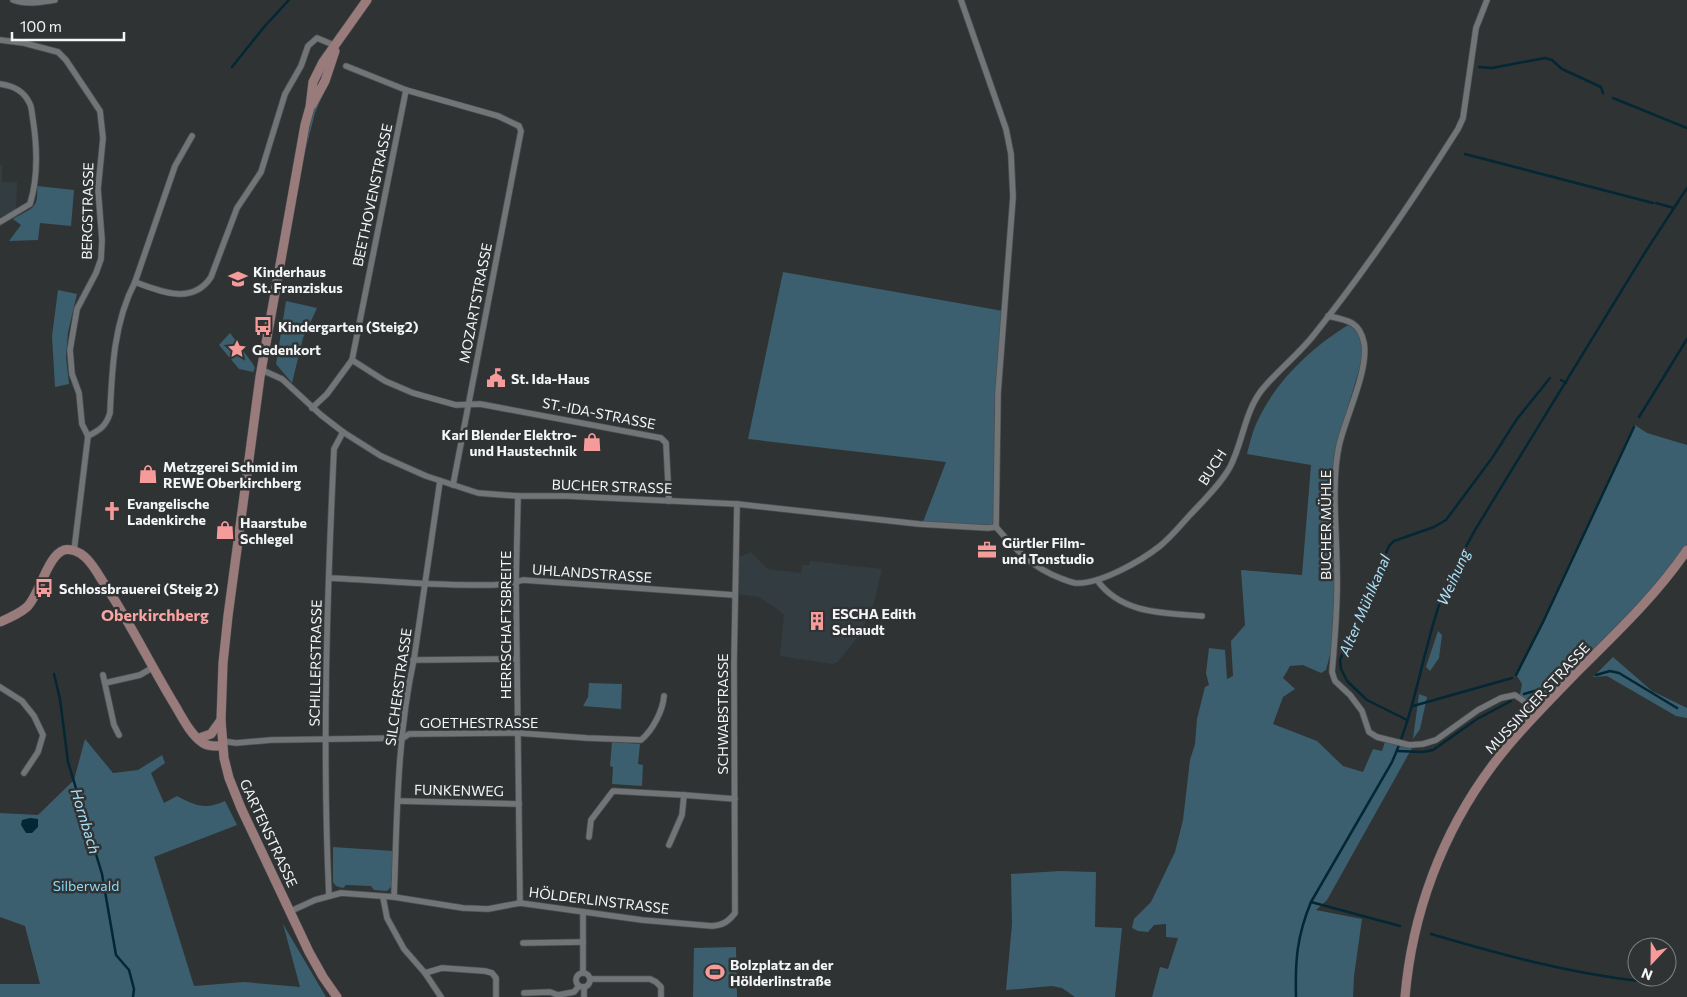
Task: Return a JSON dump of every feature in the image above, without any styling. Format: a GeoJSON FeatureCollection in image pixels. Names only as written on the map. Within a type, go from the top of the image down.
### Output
{"type":"FeatureCollection","features":[{"type":"Feature","properties":{"kind":"main road","name":"GARTENSTRASSE"},"geometry":{"type":"LineString","coordinates":[[337,997],[309,952],[238,802],[229,778],[222,744],[221,720],[223,663],[228,616],[262,370],[313,82],[323,62],[367,0]]}},
{"type":"Feature","properties":{"kind":"main road"},"geometry":{"type":"LineString","coordinates":[[0,622],[19,613],[26,607],[38,590],[57,554],[65,550],[74,551],[87,558],[128,622],[152,668],[197,736],[210,746],[222,744]]}},
{"type":"Feature","properties":{"kind":"main road","name":"MUSSINGER STRASSE"},"geometry":{"type":"LineString","coordinates":[[1404,997],[1414,935],[1433,872],[1461,813],[1493,765],[1512,741],[1644,603],[1687,550]]}},
{"type":"Feature","properties":{"kind":"main road"},"geometry":{"type":"LineString","coordinates":[[197,736],[211,734],[221,720]]}},
{"type":"Feature","properties":{"kind":"street"},"geometry":{"type":"LineString","coordinates":[[13,0],[21,3],[55,0]]}},
{"type":"Feature","properties":{"kind":"street"},"geometry":{"type":"LineString","coordinates":[[961,0],[1006,129],[1012,171],[1013,197],[998,393],[996,527]]}},
{"type":"Feature","properties":{"kind":"street"},"geometry":{"type":"LineString","coordinates":[[1328,316],[1422,186],[1458,129],[1463,118],[1476,28],[1487,0]]}},
{"type":"Feature","properties":{"kind":"street"},"geometry":{"type":"LineString","coordinates":[[136,282],[159,290],[184,294],[199,291],[207,284],[237,208],[261,172],[280,106],[301,66],[308,46],[317,38],[336,46]]}},
{"type":"Feature","properties":{"kind":"street","name":"BERGSTRASSE"},"geometry":{"type":"LineString","coordinates":[[0,40],[24,43],[58,52],[66,60],[100,111],[103,138],[98,189],[102,240],[101,258],[96,273],[77,309],[70,350],[72,374],[79,393],[82,424],[88,436]]}},
{"type":"Feature","properties":{"kind":"street"},"geometry":{"type":"LineString","coordinates":[[346,66],[406,90]]}},
{"type":"Feature","properties":{"kind":"street"},"geometry":{"type":"LineString","coordinates":[[0,84],[13,86],[19,90],[31,105],[36,138],[35,171],[30,204],[0,222]]}},
{"type":"Feature","properties":{"kind":"street","name":"MOZARTSTRASSE"},"geometry":{"type":"LineString","coordinates":[[406,90],[498,116],[519,126],[520,131],[453,485]]}},
{"type":"Feature","properties":{"kind":"street","name":"BEETHOVENSTRASSE"},"geometry":{"type":"LineString","coordinates":[[312,408],[327,394],[352,360],[406,90]]}},
{"type":"Feature","properties":{"kind":"street"},"geometry":{"type":"LineString","coordinates":[[74,551],[88,436],[104,427],[108,421],[113,350],[128,297],[136,282],[176,166],[192,136]]}},
{"type":"Feature","properties":{"kind":"street","name":"BUCH"},"geometry":{"type":"LineString","coordinates":[[996,527],[1021,554],[1047,573],[1076,583],[1097,580],[1138,560],[1158,547],[1214,488],[1230,468],[1253,401],[1272,378],[1313,336],[1328,316]]}},
{"type":"Feature","properties":{"kind":"street","name":"BUCHER MÜHLE"},"geometry":{"type":"LineString","coordinates":[[1328,316],[1349,321],[1357,326],[1362,333],[1365,356],[1339,448],[1336,475],[1338,600],[1332,672],[1335,681],[1350,695],[1362,711],[1370,732],[1377,737],[1409,745],[1423,744],[1436,740],[1478,710],[1500,698],[1515,696],[1526,702],[1538,714]]}},
{"type":"Feature","properties":{"kind":"street","name":"ST.-IDA-STRASSE"},"geometry":{"type":"LineString","coordinates":[[352,360],[386,381],[412,393],[456,405],[480,404],[661,438],[666,443],[669,501]]}},
{"type":"Feature","properties":{"kind":"street","name":"BUCHER STRASSE"},"geometry":{"type":"LineString","coordinates":[[262,370],[282,380],[312,408],[343,432],[381,456],[440,481],[488,494],[737,504],[919,524],[996,527]]}},
{"type":"Feature","properties":{"kind":"street","name":"SCHILLERSTRASSE"},"geometry":{"type":"LineString","coordinates":[[329,896],[326,740],[329,578],[334,450],[343,432]]}},
{"type":"Feature","properties":{"kind":"street","name":"SILCHERSTRASSE"},"geometry":{"type":"LineString","coordinates":[[394,896],[398,802],[408,684],[440,481]]}},
{"type":"Feature","properties":{"kind":"street","name":"HERRSCHAFTSBREITE"},"geometry":{"type":"LineString","coordinates":[[518,496],[516,659],[520,903]]}},
{"type":"Feature","properties":{"kind":"street","name":"SCHWABSTRASSE"},"geometry":{"type":"LineString","coordinates":[[729,921],[735,913],[734,595],[737,504]]}},
{"type":"Feature","properties":{"kind":"street","name":"UHLANDSTRASSE"},"geometry":{"type":"LineString","coordinates":[[329,578],[425,585],[496,585],[516,583],[523,580],[734,595]]}},
{"type":"Feature","properties":{"kind":"street"},"geometry":{"type":"LineString","coordinates":[[1097,580],[1102,587],[1119,601],[1139,609],[1202,616]]}},
{"type":"Feature","properties":{"kind":"street"},"geometry":{"type":"LineString","coordinates":[[413,660],[516,659]]}},
{"type":"Feature","properties":{"kind":"street"},"geometry":{"type":"LineString","coordinates":[[105,683],[140,675],[152,668]]}},
{"type":"Feature","properties":{"kind":"street"},"geometry":{"type":"LineString","coordinates":[[104,676],[114,725],[119,735]]}},
{"type":"Feature","properties":{"kind":"street"},"geometry":{"type":"LineString","coordinates":[[0,688],[22,701],[34,716],[43,735],[38,752],[24,773]]}},
{"type":"Feature","properties":{"kind":"street","name":"GOETHESTRASSE"},"geometry":{"type":"LineString","coordinates":[[222,744],[271,740],[403,738],[409,734],[518,733],[642,740],[663,706],[664,696]]}},
{"type":"Feature","properties":{"kind":"street"},"geometry":{"type":"LineString","coordinates":[[589,837],[591,820],[613,790],[735,799]]}},
{"type":"Feature","properties":{"kind":"street"},"geometry":{"type":"LineString","coordinates":[[669,845],[682,815],[684,795]]}},
{"type":"Feature","properties":{"kind":"street","name":"FUNKENWEG"},"geometry":{"type":"LineString","coordinates":[[398,802],[519,804]]}},
{"type":"Feature","properties":{"kind":"street","name":"HÖLDERLINSTRASSE"},"geometry":{"type":"LineString","coordinates":[[291,911],[342,893],[383,897],[394,896],[463,908],[488,908],[520,903],[642,920],[712,926],[721,925],[729,921]]}},
{"type":"Feature","properties":{"kind":"street"},"geometry":{"type":"LineString","coordinates":[[383,897],[387,918],[404,949],[425,973],[441,997]]}},
{"type":"Feature","properties":{"kind":"street"},"geometry":{"type":"LineString","coordinates":[[582,912],[583,972]]}},
{"type":"Feature","properties":{"kind":"street"},"geometry":{"type":"LineString","coordinates":[[523,943],[583,942]]}},
{"type":"Feature","properties":{"kind":"street"},"geometry":{"type":"LineString","coordinates":[[425,973],[442,968],[492,973],[496,978],[496,997]]}},
{"type":"Feature","properties":{"kind":"street"},"geometry":{"type":"LineString","coordinates":[[583,972],[589,975],[591,979]]}},
{"type":"Feature","properties":{"kind":"street"},"geometry":{"type":"LineString","coordinates":[[583,972],[576,978],[576,982],[581,987],[584,997]]}},
{"type":"Feature","properties":{"kind":"street"},"geometry":{"type":"LineString","coordinates":[[524,992],[550,992],[558,995],[574,992],[590,984],[591,979]]}},
{"type":"Feature","properties":{"kind":"street"},"geometry":{"type":"LineString","coordinates":[[591,979],[650,979],[661,987],[661,997]]}},
{"type":"Feature","properties":{"kind":"shaded area"},"geometry":{"type":"Polygon","coordinates":[[[0,165],[2,165],[2,182],[17,182],[16,210],[0,217],[0,165]]]}},
{"type":"Feature","properties":{"kind":"shaded area"},"geometry":{"type":"Polygon","coordinates":[[[751,552],[768,569],[801,573],[802,565],[809,565],[810,561],[882,569],[873,607],[860,634],[838,662],[833,664],[780,656],[784,615],[759,597],[738,594],[739,557],[751,552]]]}},
{"type":"Feature","properties":{"kind":"shaded area"},"geometry":{"type":"Polygon","coordinates":[[[38,819],[38,827],[32,833],[26,833],[21,825],[22,820],[38,819]]]}},
{"type":"Feature","properties":{"kind":"green space"},"geometry":{"type":"Polygon","coordinates":[[[323,89],[325,90],[315,113],[305,152],[313,109],[323,89]]]}},
{"type":"Feature","properties":{"kind":"green space"},"geometry":{"type":"Polygon","coordinates":[[[37,186],[74,190],[71,226],[40,223],[38,240],[9,241],[21,225],[13,219],[29,210],[35,204],[37,200],[37,186]]]}},
{"type":"Feature","properties":{"kind":"green space"},"geometry":{"type":"Polygon","coordinates":[[[783,272],[1003,311],[994,415],[996,519],[991,526],[923,522],[946,462],[748,439],[783,272]]]}},
{"type":"Feature","properties":{"kind":"green space"},"geometry":{"type":"Polygon","coordinates":[[[58,290],[77,294],[68,332],[66,357],[69,384],[55,387],[52,336],[58,290]]]}},
{"type":"Feature","properties":{"kind":"green space"},"geometry":{"type":"Polygon","coordinates":[[[286,301],[317,308],[303,338],[292,383],[276,364],[286,301]]]}},
{"type":"Feature","properties":{"kind":"green space"},"geometry":{"type":"Polygon","coordinates":[[[1348,325],[1360,336],[1362,351],[1361,363],[1339,437],[1331,651],[1326,670],[1321,673],[1303,665],[1290,666],[1283,678],[1295,689],[1283,697],[1273,724],[1317,741],[1343,766],[1363,772],[1373,749],[1382,751],[1385,742],[1412,748],[1327,900],[1316,910],[1362,919],[1353,997],[1152,997],[1160,967],[1168,969],[1178,938],[1166,937],[1166,924],[1154,925],[1148,932],[1132,928],[1134,919],[1151,902],[1175,852],[1183,820],[1197,719],[1205,687],[1209,685],[1206,673],[1209,648],[1225,650],[1227,679],[1233,676],[1231,641],[1245,625],[1241,570],[1302,575],[1311,465],[1247,454],[1252,436],[1267,404],[1286,378],[1309,354],[1348,325]]]}},
{"type":"Feature","properties":{"kind":"green space"},"geometry":{"type":"Polygon","coordinates":[[[230,333],[253,364],[255,368],[253,372],[239,369],[219,345],[230,333]]]}},
{"type":"Feature","properties":{"kind":"green space"},"geometry":{"type":"Polygon","coordinates":[[[1635,425],[1647,433],[1687,445],[1687,544],[1676,560],[1629,615],[1545,700],[1538,702],[1529,701],[1520,695],[1522,684],[1517,676],[1635,425]]]}},
{"type":"Feature","properties":{"kind":"green space"},"geometry":{"type":"Polygon","coordinates":[[[1438,631],[1442,635],[1439,658],[1430,671],[1426,667],[1438,631]]]}},
{"type":"Feature","properties":{"kind":"green space"},"geometry":{"type":"Polygon","coordinates":[[[1613,657],[1652,691],[1687,708],[1687,718],[1676,716],[1607,676],[1593,677],[1613,657]]]}},
{"type":"Feature","properties":{"kind":"green space"},"geometry":{"type":"Polygon","coordinates":[[[589,683],[622,684],[621,709],[583,706],[588,697],[589,683]]]}},
{"type":"Feature","properties":{"kind":"green space"},"geometry":{"type":"Polygon","coordinates":[[[1419,694],[1427,697],[1420,729],[1413,739],[1419,694]]]}},
{"type":"Feature","properties":{"kind":"green space","name":"Silberwald"},"geometry":{"type":"Polygon","coordinates":[[[85,739],[113,773],[138,770],[162,755],[165,763],[151,773],[164,803],[177,796],[201,806],[218,804],[225,801],[237,825],[154,857],[194,986],[244,982],[300,987],[283,924],[326,997],[0,997],[0,984],[40,984],[25,926],[0,917],[0,813],[38,815],[74,780],[85,739]]]}},
{"type":"Feature","properties":{"kind":"green space"},"geometry":{"type":"Polygon","coordinates":[[[612,742],[640,744],[638,764],[643,765],[642,786],[612,784],[613,767],[610,766],[612,742]]]}},
{"type":"Feature","properties":{"kind":"green space"},"geometry":{"type":"Polygon","coordinates":[[[333,847],[393,851],[391,887],[387,891],[374,890],[371,886],[346,885],[343,888],[336,886],[333,882],[333,847]]]}},
{"type":"Feature","properties":{"kind":"green space"},"geometry":{"type":"Polygon","coordinates":[[[1060,871],[1096,872],[1095,927],[1122,928],[1115,997],[1075,997],[1062,988],[1052,986],[1006,990],[1012,924],[1011,874],[1060,871]]]}},
{"type":"Feature","properties":{"kind":"green space","name":"Bolzplatz an der Hölderlinstraße"},"geometry":{"type":"Polygon","coordinates":[[[736,947],[737,997],[693,997],[694,948],[736,947]]]}},
{"type":"Feature","properties":{"kind":"waterway"},"geometry":{"type":"LineString","coordinates":[[232,67],[264,27],[289,0]]}},
{"type":"Feature","properties":{"kind":"waterway"},"geometry":{"type":"LineString","coordinates":[[1479,67],[1492,68],[1545,58],[1552,60],[1562,69],[1601,87],[1603,93]]}},
{"type":"Feature","properties":{"kind":"waterway"},"geometry":{"type":"LineString","coordinates":[[1613,98],[1687,128]]}},
{"type":"Feature","properties":{"kind":"waterway"},"geometry":{"type":"LineString","coordinates":[[1465,154],[1653,203]]}},
{"type":"Feature","properties":{"kind":"waterway","name":"Weihung"},"geometry":{"type":"LineString","coordinates":[[1296,997],[1298,948],[1306,914],[1311,902],[1392,762],[1407,723],[1440,602],[1456,565],[1475,530],[1644,254],[1687,188]]}},
{"type":"Feature","properties":{"kind":"waterway"},"geometry":{"type":"LineString","coordinates":[[1656,203],[1674,208]]}},
{"type":"Feature","properties":{"kind":"waterway"},"geometry":{"type":"LineString","coordinates":[[1639,417],[1687,339]]}},
{"type":"Feature","properties":{"kind":"waterway","name":"Alter Mühlkanal"},"geometry":{"type":"LineString","coordinates":[[1407,720],[1367,700],[1347,681],[1341,669],[1340,660],[1389,546],[1394,541],[1434,527],[1446,520],[1492,458],[1517,419],[1550,378]]}},
{"type":"Feature","properties":{"kind":"waterway","name":"Weihung"},"geometry":{"type":"LineString","coordinates":[[1561,380],[1566,383]]}},
{"type":"Feature","properties":{"kind":"waterway"},"geometry":{"type":"LineString","coordinates":[[1516,675],[1543,622],[1634,427]]}},
{"type":"Feature","properties":{"kind":"waterway"},"geometry":{"type":"LineString","coordinates":[[1596,675],[1610,671],[1619,673],[1677,708]]}},
{"type":"Feature","properties":{"kind":"waterway","name":"Hornbach"},"geometry":{"type":"LineString","coordinates":[[54,674],[60,699],[68,762],[102,874],[116,955],[129,970],[134,989],[133,997]]}},
{"type":"Feature","properties":{"kind":"waterway"},"geometry":{"type":"LineString","coordinates":[[1413,706],[1512,678]]}},
{"type":"Feature","properties":{"kind":"waterway"},"geometry":{"type":"LineString","coordinates":[[1524,694],[1551,686]]}},
{"type":"Feature","properties":{"kind":"waterway"},"geometry":{"type":"LineString","coordinates":[[1397,751],[1423,752],[1433,750],[1477,719],[1511,701]]}},
{"type":"Feature","properties":{"kind":"waterway"},"geometry":{"type":"LineString","coordinates":[[1311,902],[1400,926]]}},
{"type":"Feature","properties":{"kind":"waterway"},"geometry":{"type":"LineString","coordinates":[[1431,934],[1508,956],[1560,968],[1627,980]]}},
{"type":"Feature","properties":{"kind":"place","name":"Kinderhaus St. Franziskus"},"geometry":{"type":"Point","coordinates":[238,279]}},
{"type":"Feature","properties":{"kind":"place","name":"Kindergarten (Steig2)"},"geometry":{"type":"Point","coordinates":[263,326]}},
{"type":"Feature","properties":{"kind":"place","name":"Gedenkort"},"geometry":{"type":"Point","coordinates":[237,349]}},
{"type":"Feature","properties":{"kind":"place","name":"St. Ida-Haus"},"geometry":{"type":"Point","coordinates":[496,378]}},
{"type":"Feature","properties":{"kind":"place","name":"Karl Blender Elektro- und Haustechnik"},"geometry":{"type":"Point","coordinates":[592,442]}},
{"type":"Feature","properties":{"kind":"place","name":"Metzgerei Schmid im REWE Oberkirchberg"},"geometry":{"type":"Point","coordinates":[148,474]}},
{"type":"Feature","properties":{"kind":"place","name":"Evangelische Ladenkirche"},"geometry":{"type":"Point","coordinates":[112,511]}},
{"type":"Feature","properties":{"kind":"place","name":"Haarstube Schlegel"},"geometry":{"type":"Point","coordinates":[225,530]}},
{"type":"Feature","properties":{"kind":"place","name":"Gürtler Film- und Tonstudio"},"geometry":{"type":"Point","coordinates":[987,550]}},
{"type":"Feature","properties":{"kind":"place","name":"Schlossbrauerei (Steig 2)"},"geometry":{"type":"Point","coordinates":[44,588]}},
{"type":"Feature","properties":{"kind":"place","name":"ESCHA Edith Schaudt"},"geometry":{"type":"Point","coordinates":[817,621]}},
{"type":"Feature","properties":{"kind":"place","name":"Bolzplatz an der Hölderlinstraße"},"geometry":{"type":"Point","coordinates":[715,972]}},
{"type":"Feature","properties":{"kind":"district","name":"Oberkirchberg"},"geometry":{"type":"Point","coordinates":[155,614]}}]}
